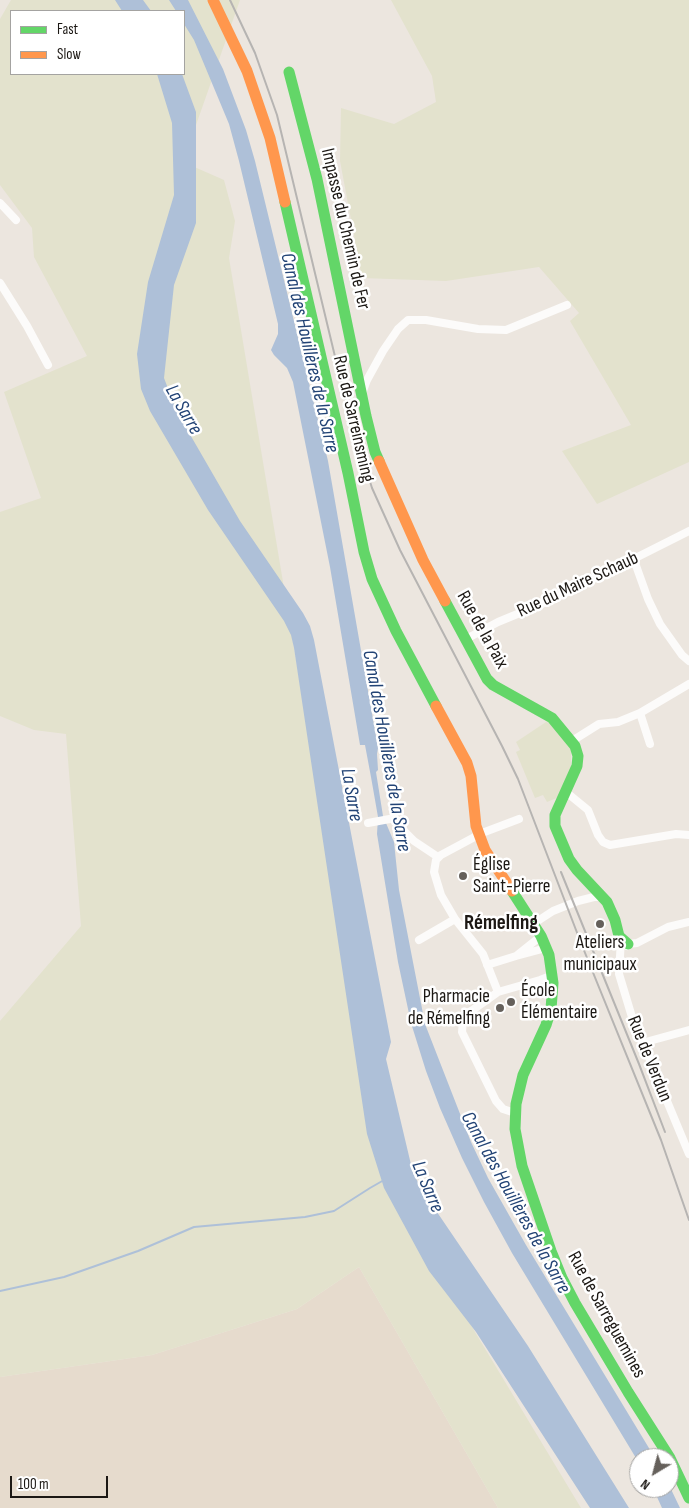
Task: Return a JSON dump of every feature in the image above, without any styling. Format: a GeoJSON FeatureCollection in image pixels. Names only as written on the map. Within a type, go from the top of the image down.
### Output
{"type":"FeatureCollection","features":[{"type":"Feature","properties":{"kind":"street","name":"Rue de Sarreinsming"},"geometry":{"type":"LineString","coordinates":[[213,0],[247,71],[270,138],[368,566],[385,609],[467,763],[471,776],[479,836]]}},
{"type":"Feature","properties":{"kind":"street","name":"Impasse du Chemin de Fer"},"geometry":{"type":"LineString","coordinates":[[289,72],[296,105],[317,179],[362,395]]}},
{"type":"Feature","properties":{"kind":"street"},"geometry":{"type":"LineString","coordinates":[[0,203],[16,220]]}},
{"type":"Feature","properties":{"kind":"street"},"geometry":{"type":"LineString","coordinates":[[0,283],[27,326],[48,365]]}},
{"type":"Feature","properties":{"kind":"street"},"geometry":{"type":"LineString","coordinates":[[362,395],[366,380],[375,364],[398,329],[408,320],[426,320],[478,329],[506,330],[567,305]]}},
{"type":"Feature","properties":{"kind":"street","name":"Rue de la Paix"},"geometry":{"type":"LineString","coordinates":[[362,395],[369,430],[384,473],[424,560],[478,663],[490,682],[552,718],[572,741],[578,752],[576,771],[555,815],[555,826],[568,859],[603,897],[612,912],[624,942]]}},
{"type":"Feature","properties":{"kind":"street","name":"Rue du Maire Schaub"},"geometry":{"type":"LineString","coordinates":[[466,639],[498,622],[556,598],[689,531]]}},
{"type":"Feature","properties":{"kind":"street"},"geometry":{"type":"LineString","coordinates":[[634,560],[648,599],[660,624],[682,655],[689,661]]}},
{"type":"Feature","properties":{"kind":"street"},"geometry":{"type":"LineString","coordinates":[[572,741],[599,724],[618,722],[640,713],[689,684]]}},
{"type":"Feature","properties":{"kind":"street"},"geometry":{"type":"LineString","coordinates":[[640,713],[650,744]]}},
{"type":"Feature","properties":{"kind":"street"},"geometry":{"type":"LineString","coordinates":[[566,792],[588,810],[598,835],[603,842],[610,845],[676,834],[689,835]]}},
{"type":"Feature","properties":{"kind":"street"},"geometry":{"type":"LineString","coordinates":[[370,822],[392,818],[414,841],[438,857]]}},
{"type":"Feature","properties":{"kind":"street"},"geometry":{"type":"LineString","coordinates":[[498,992],[482,954],[455,919],[441,895],[436,885],[434,872],[438,857],[479,836],[519,819]]}},
{"type":"Feature","properties":{"kind":"street","name":"Rue de Sarreguemines"},"geometry":{"type":"LineString","coordinates":[[479,836],[488,856],[540,936],[546,948],[553,975],[553,994],[549,1016],[524,1075],[518,1095],[516,1141],[522,1166],[562,1278],[628,1392],[670,1458],[689,1498]]}},
{"type":"Feature","properties":{"kind":"street"},"geometry":{"type":"LineString","coordinates":[[583,900],[594,888]]}},
{"type":"Feature","properties":{"kind":"street"},"geometry":{"type":"LineString","coordinates":[[533,924],[554,911],[583,900],[603,897]]}},
{"type":"Feature","properties":{"kind":"street"},"geometry":{"type":"LineString","coordinates":[[419,940],[455,919]]}},
{"type":"Feature","properties":{"kind":"street"},"geometry":{"type":"LineString","coordinates":[[624,942],[637,943],[668,927],[689,922]]}},
{"type":"Feature","properties":{"kind":"street"},"geometry":{"type":"LineString","coordinates":[[516,956],[540,936]]}},
{"type":"Feature","properties":{"kind":"street","name":"Rue de Verdun"},"geometry":{"type":"LineString","coordinates":[[624,942],[619,961],[621,981],[632,1017],[689,1154]]}},
{"type":"Feature","properties":{"kind":"street"},"geometry":{"type":"LineString","coordinates":[[487,965],[546,948]]}},
{"type":"Feature","properties":{"kind":"street"},"geometry":{"type":"LineString","coordinates":[[516,1113],[503,1109],[498,1104],[462,1032],[463,1021],[467,1014],[498,992],[553,975]]}},
{"type":"Feature","properties":{"kind":"street"},"geometry":{"type":"LineString","coordinates":[[642,1043],[689,1030]]}},
{"type":"Feature","properties":{"kind":"shaded area"},"geometry":{"type":"Polygon","coordinates":[[[359,1267],[498,1508],[0,1508],[0,1377],[152,1355],[297,1309],[359,1267]]]}},
{"type":"Feature","properties":{"kind":"green space"},"geometry":{"type":"Polygon","coordinates":[[[11,0],[240,0],[183,162],[224,180],[235,221],[229,258],[305,714],[372,1138],[475,1332],[581,1508],[498,1508],[359,1267],[297,1309],[152,1355],[0,1377],[0,1021],[81,926],[66,734],[34,730],[0,716],[0,512],[41,498],[4,392],[87,356],[34,257],[32,228],[0,185],[0,19],[11,0]]]}},
{"type":"Feature","properties":{"kind":"green space"},"geometry":{"type":"Polygon","coordinates":[[[391,0],[689,0],[689,462],[597,504],[562,451],[631,425],[570,321],[579,313],[539,267],[446,281],[362,278],[340,161],[341,108],[394,124],[436,102],[432,76],[391,0]]]}},
{"type":"Feature","properties":{"kind":"green space"},"geometry":{"type":"Polygon","coordinates":[[[546,722],[551,723],[571,749],[571,772],[559,797],[547,802],[543,795],[535,798],[516,752],[520,750],[516,742],[546,722]]]}},
{"type":"Feature","properties":{"kind":"water"},"geometry":{"type":"Polygon","coordinates":[[[115,0],[143,0],[150,10],[121,10],[115,0]]]}},
{"type":"Feature","properties":{"kind":"water"},"geometry":{"type":"Polygon","coordinates":[[[169,0],[188,0],[223,69],[246,130],[328,461],[378,748],[378,770],[376,772],[383,816],[394,842],[399,890],[425,1024],[471,1142],[488,1178],[526,1245],[649,1448],[630,1448],[512,1253],[462,1158],[426,1071],[411,1023],[398,962],[377,834],[378,817],[371,777],[365,745],[360,745],[330,567],[293,382],[287,368],[271,350],[278,334],[278,324],[239,161],[229,124],[194,40],[185,26],[185,10],[175,10],[169,0]]]}},
{"type":"Feature","properties":{"kind":"water"},"geometry":{"type":"Polygon","coordinates":[[[157,75],[182,75],[196,112],[196,223],[174,285],[164,378],[177,412],[240,521],[310,626],[391,1042],[386,1059],[413,1173],[422,1190],[528,1346],[629,1508],[590,1508],[476,1332],[429,1271],[384,1188],[367,1134],[291,635],[284,621],[208,510],[150,411],[141,389],[137,354],[148,282],[174,195],[172,123],[157,75]]]}},
{"type":"Feature","properties":{"kind":"water"},"geometry":{"type":"Polygon","coordinates":[[[658,1498],[675,1498],[680,1508],[662,1508],[658,1498]]]}},
{"type":"Feature","properties":{"kind":"waterway"},"geometry":{"type":"LineString","coordinates":[[0,1291],[64,1277],[138,1251],[194,1227],[305,1217],[334,1211],[384,1180]]}},
{"type":"Feature","properties":{"kind":"railway"},"geometry":{"type":"LineString","coordinates":[[230,0],[255,53],[277,115],[350,419],[372,488],[400,550],[518,779],[581,943],[661,1140],[689,1220]]}},
{"type":"Feature","properties":{"kind":"railway"},"geometry":{"type":"LineString","coordinates":[[561,872],[665,1132]]}},
{"type":"Feature","properties":{"kind":"traffic: fast"},"geometry":{"type":"LineString","coordinates":[[289,72],[317,179],[366,416],[379,461]]}},
{"type":"Feature","properties":{"kind":"traffic: fast"},"geometry":{"type":"LineString","coordinates":[[285,202],[348,473],[364,552],[372,579],[396,631],[436,706]]}},
{"type":"Feature","properties":{"kind":"traffic: fast"},"geometry":{"type":"LineString","coordinates":[[445,601],[487,679],[493,685],[552,718],[575,746],[578,756],[577,766],[555,815],[555,826],[569,859],[607,902],[615,920],[619,936],[628,944]]}},
{"type":"Feature","properties":{"kind":"traffic: fast"},"geometry":{"type":"LineString","coordinates":[[512,891],[541,936],[549,955],[553,983],[551,1009],[546,1025],[523,1075],[516,1104],[515,1129],[522,1166],[562,1278],[628,1392],[670,1458],[689,1498]]}},
{"type":"Feature","properties":{"kind":"traffic: slow"},"geometry":{"type":"LineString","coordinates":[[213,0],[247,71],[270,138],[285,202]]}},
{"type":"Feature","properties":{"kind":"traffic: slow"},"geometry":{"type":"LineString","coordinates":[[379,461],[423,560],[445,601]]}},
{"type":"Feature","properties":{"kind":"traffic: slow"},"geometry":{"type":"LineString","coordinates":[[436,706],[467,763],[471,776],[476,826],[485,850],[512,891]]}},
{"type":"Feature","properties":{"kind":"place","name":"Église Saint-Pierre"},"geometry":{"type":"Point","coordinates":[463,876]}},
{"type":"Feature","properties":{"kind":"place","name":"Ateliers municipaux"},"geometry":{"type":"Point","coordinates":[600,924]}},
{"type":"Feature","properties":{"kind":"place","name":"École Élémentaire"},"geometry":{"type":"Point","coordinates":[511,1002]}},
{"type":"Feature","properties":{"kind":"place","name":"Pharmacie de Rémelfing"},"geometry":{"type":"Point","coordinates":[500,1008]}},
{"type":"Feature","properties":{"kind":"district","name":"Rémelfing"},"geometry":{"type":"Point","coordinates":[501,924]}},
{"type":"Feature","properties":{"kind":"water label","name":"Canal des Houillères de la Sarre"},"geometry":{"type":"Point","coordinates":[309,353]}},
{"type":"Feature","properties":{"kind":"water label","name":"La Sarre"},"geometry":{"type":"Point","coordinates":[183,410]}},
{"type":"Feature","properties":{"kind":"water label","name":"Canal des Houillères de la Sarre"},"geometry":{"type":"Point","coordinates":[386,751]}},
{"type":"Feature","properties":{"kind":"water label","name":"La Sarre"},"geometry":{"type":"Point","coordinates":[351,795]}},
{"type":"Feature","properties":{"kind":"water label","name":"La Sarre"},"geometry":{"type":"Point","coordinates":[427,1187]}},
{"type":"Feature","properties":{"kind":"water label","name":"Canal des Houillères de la Sarre"},"geometry":{"type":"Point","coordinates":[515,1203]}}]}
